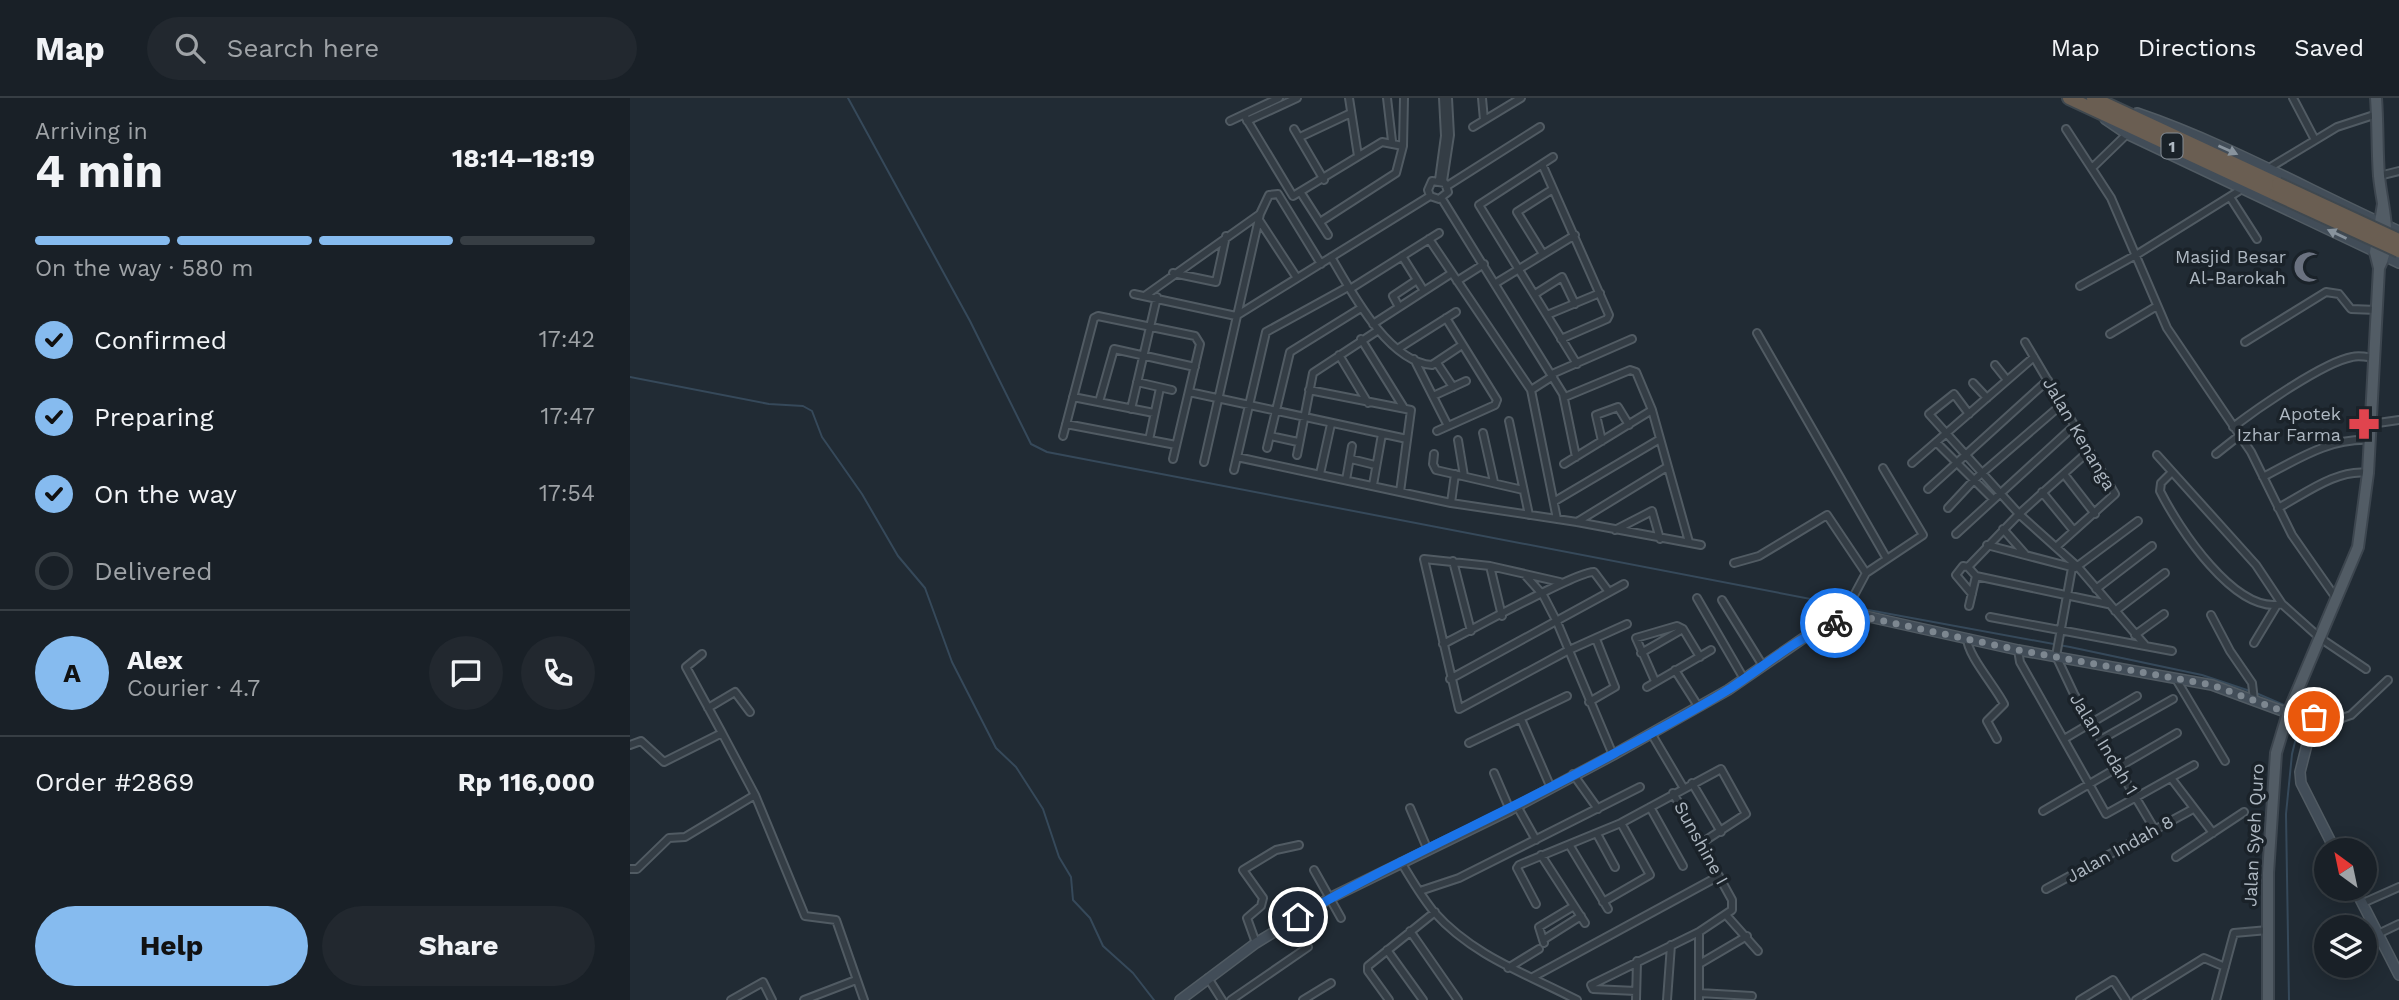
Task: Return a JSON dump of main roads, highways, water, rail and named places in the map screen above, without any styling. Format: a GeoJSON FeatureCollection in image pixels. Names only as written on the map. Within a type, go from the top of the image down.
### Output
{"type":"FeatureCollection","features":[{"type":"Feature","properties":{"kind":"highway","name":"1"},"geometry":{"type":"LineString","coordinates":[[2069,98],[2093,102],[2277,189],[2399,251]]}},
{"type":"Feature","properties":{"kind":"highway","name":"1"},"geometry":{"type":"LineString","coordinates":[[2277,189],[2399,240]]}},
{"type":"Feature","properties":{"kind":"main road","name":"Jalan Syeh Quro"},"geometry":{"type":"LineString","coordinates":[[2269,1000],[2268,930],[2276,752],[2291,707],[2358,547],[2368,473],[2383,223],[2375,98]]}},
{"type":"Feature","properties":{"kind":"waterway"},"geometry":{"type":"LineString","coordinates":[[848,98],[970,321],[1031,444],[1047,452],[1847,606]]}},
{"type":"Feature","properties":{"kind":"waterway"},"geometry":{"type":"LineString","coordinates":[[630,377],[769,404],[803,406],[812,411],[822,437],[862,494],[898,556],[925,588],[952,662],[996,748],[1016,767],[1043,809],[1059,857],[1071,877],[1073,900],[1090,918],[1103,946],[1133,973],[1154,1000]]}},
{"type":"Feature","properties":{"kind":"waterway"},"geometry":{"type":"LineString","coordinates":[[1852,607],[2070,647],[2202,675],[2250,691]]}},
{"type":"Feature","properties":{"kind":"waterway"},"geometry":{"type":"LineString","coordinates":[[2256,693],[2286,706]]}},
{"type":"Feature","properties":{"kind":"waterway"},"geometry":{"type":"LineString","coordinates":[[2289,1000],[2286,814],[2292,754],[2302,714],[2294,710]]}},
{"type":"Feature","properties":{"kind":"place","name":"Masjid Besar Al-Barokah"},"geometry":{"type":"Point","coordinates":[2309,267]}},
{"type":"Feature","properties":{"kind":"place","name":"Apotek Izhar Farma"},"geometry":{"type":"Point","coordinates":[2364,424]}}]}
